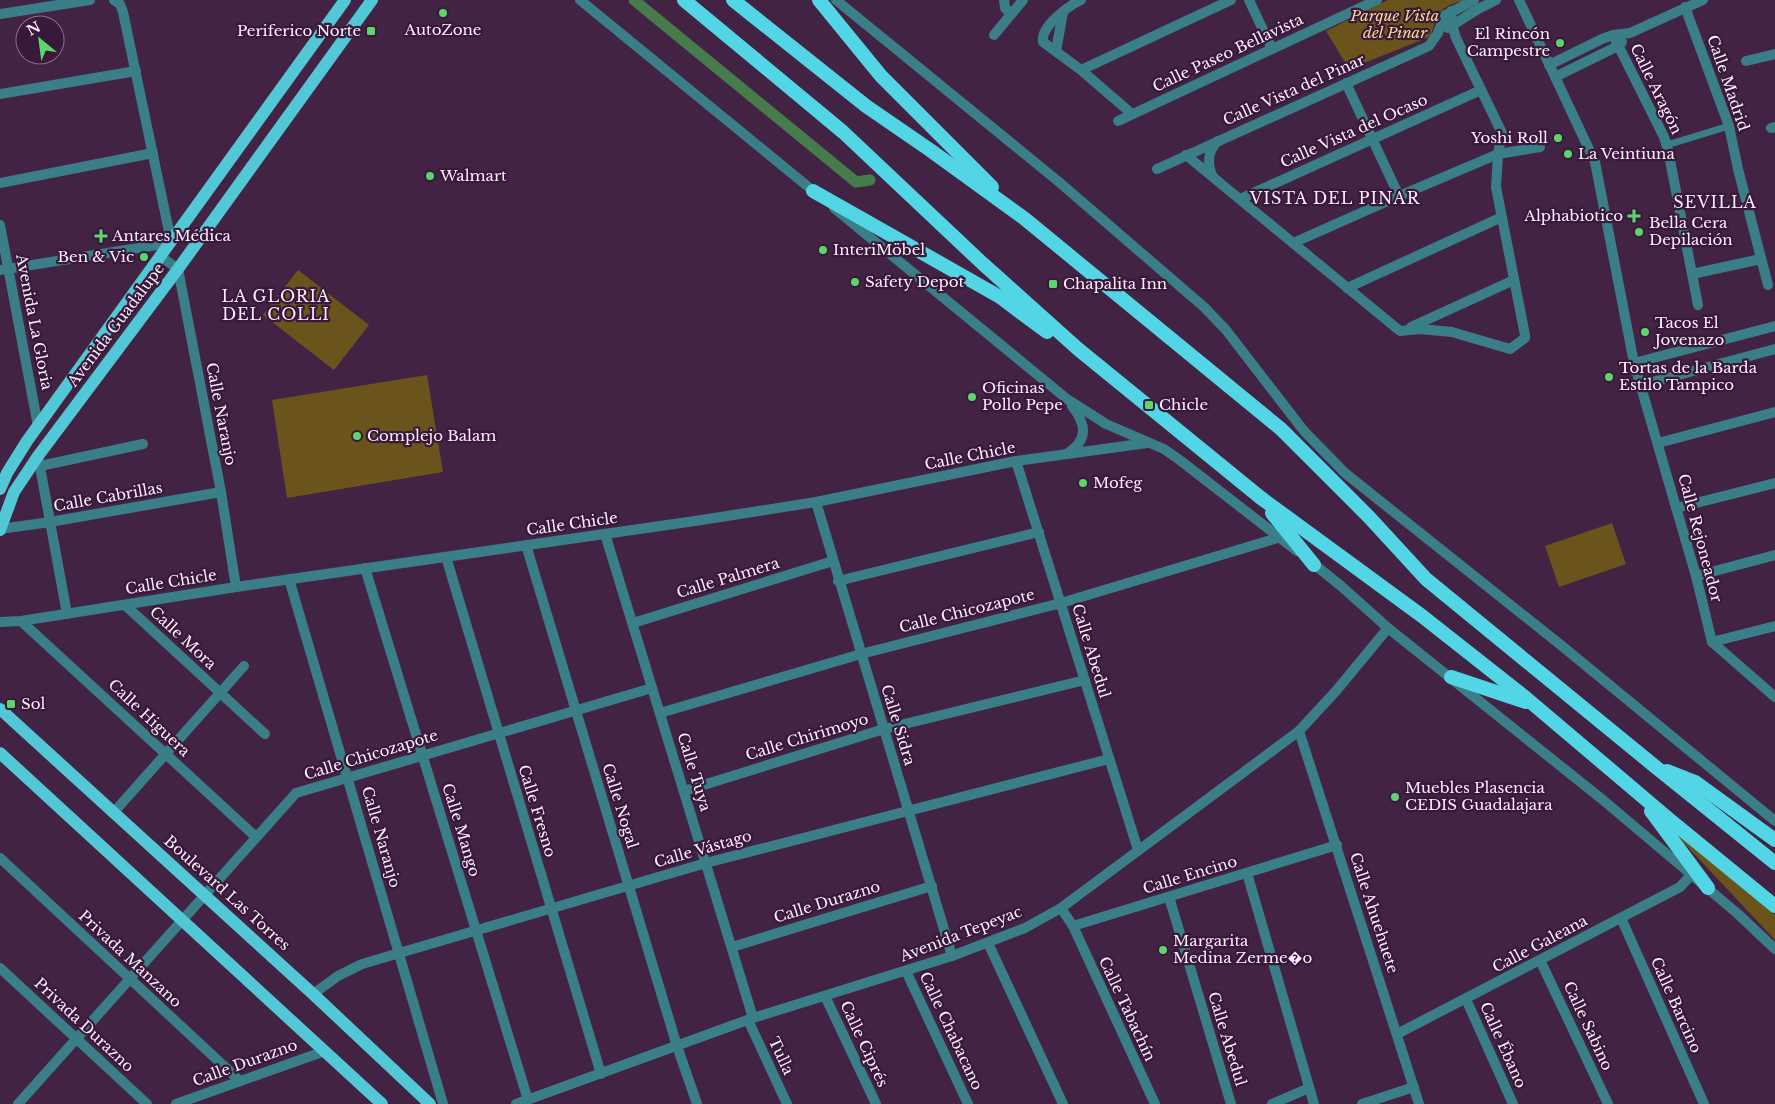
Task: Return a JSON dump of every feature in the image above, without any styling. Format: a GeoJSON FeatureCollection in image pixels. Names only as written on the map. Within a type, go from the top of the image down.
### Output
{"type":"FeatureCollection","features":[{"type":"Feature","properties":{"kind":"highway"},"geometry":{"type":"LineString","coordinates":[[684,0],[843,132],[982,264],[1078,349],[1261,498],[1422,616],[1534,705],[1637,793],[1775,906]]}},
{"type":"Feature","properties":{"kind":"highway"},"geometry":{"type":"LineString","coordinates":[[733,0],[866,106],[1024,219],[1281,429],[1369,517],[1426,579],[1775,863]]}},
{"type":"Feature","properties":{"kind":"highway"},"geometry":{"type":"LineString","coordinates":[[819,0],[881,76],[1024,219]]}},
{"type":"Feature","properties":{"kind":"highway"},"geometry":{"type":"LineString","coordinates":[[813,191],[1000,296],[1040,328],[1078,349]]}},
{"type":"Feature","properties":{"kind":"highway"},"geometry":{"type":"LineString","coordinates":[[1261,498],[1314,564]]}},
{"type":"Feature","properties":{"kind":"highway"},"geometry":{"type":"LineString","coordinates":[[1451,677],[1534,705]]}},
{"type":"Feature","properties":{"kind":"highway"},"geometry":{"type":"LineString","coordinates":[[1652,764],[1695,782],[1775,840]]}},
{"type":"Feature","properties":{"kind":"highway"},"geometry":{"type":"LineString","coordinates":[[1637,793],[1708,888]]}},
{"type":"Feature","properties":{"kind":"main road","name":"Avenida Guadalupe"},"geometry":{"type":"LineString","coordinates":[[0,489],[7,473],[38,426],[345,0]]}},
{"type":"Feature","properties":{"kind":"main road","name":"Avenida Guadalupe"},"geometry":{"type":"LineString","coordinates":[[0,529],[14,492],[39,461],[372,0]]}},
{"type":"Feature","properties":{"kind":"main road","name":"Boulevard Las Torres"},"geometry":{"type":"LineString","coordinates":[[0,709],[313,994],[430,1104]]}},
{"type":"Feature","properties":{"kind":"main road"},"geometry":{"type":"LineString","coordinates":[[0,753],[382,1104]]}},
{"type":"Feature","properties":{"kind":"street"},"geometry":{"type":"LineString","coordinates":[[0,14],[90,0]]}},
{"type":"Feature","properties":{"kind":"street"},"geometry":{"type":"LineString","coordinates":[[4,269],[170,242],[124,12],[120,4],[114,0]]}},
{"type":"Feature","properties":{"kind":"street"},"geometry":{"type":"LineString","coordinates":[[580,0],[1067,399],[1106,424],[1146,443],[1164,449],[1181,460],[1314,564],[1388,628],[1451,677],[1692,874],[1775,949]]}},
{"type":"Feature","properties":{"kind":"street"},"geometry":{"type":"LineString","coordinates":[[836,0],[1059,182],[1204,307],[1226,330],[1304,431],[1345,472],[1540,628],[1775,821]]}},
{"type":"Feature","properties":{"kind":"street"},"geometry":{"type":"LineString","coordinates":[[1004,0],[1005,8],[1011,14]]}},
{"type":"Feature","properties":{"kind":"street"},"geometry":{"type":"LineString","coordinates":[[994,34],[1023,0]]}},
{"type":"Feature","properties":{"kind":"street"},"geometry":{"type":"LineString","coordinates":[[1081,0],[1063,11],[1045,31],[1042,37],[1043,42],[1082,70],[1132,114]]}},
{"type":"Feature","properties":{"kind":"street"},"geometry":{"type":"LineString","coordinates":[[1082,70],[1231,0]]}},
{"type":"Feature","properties":{"kind":"street"},"geometry":{"type":"LineString","coordinates":[[1249,0],[1272,49]]}},
{"type":"Feature","properties":{"kind":"street","name":"Calle Paseo Bellavista"},"geometry":{"type":"LineString","coordinates":[[1118,121],[1376,0]]}},
{"type":"Feature","properties":{"kind":"street"},"geometry":{"type":"LineString","coordinates":[[1186,156],[1400,331],[1420,329],[1452,332],[1510,349],[1525,338],[1496,187],[1498,154],[1502,133],[1452,25],[1451,11],[1474,0]]}},
{"type":"Feature","properties":{"kind":"street","name":"Calle Vista del Pinar"},"geometry":{"type":"LineString","coordinates":[[1438,33],[1496,0]]}},
{"type":"Feature","properties":{"kind":"street","name":"Calle Rejoneador"},"geometry":{"type":"LineString","coordinates":[[1519,0],[1595,162],[1634,362],[1696,576],[1712,642]]}},
{"type":"Feature","properties":{"kind":"street"},"geometry":{"type":"LineString","coordinates":[[1555,77],[1618,46],[1630,34],[1703,0]]}},
{"type":"Feature","properties":{"kind":"street","name":"Calle Madrid"},"geometry":{"type":"LineString","coordinates":[[1686,7],[1729,126],[1738,169],[1768,285]]}},
{"type":"Feature","properties":{"kind":"street"},"geometry":{"type":"LineString","coordinates":[[1053,49],[1063,11]]}},
{"type":"Feature","properties":{"kind":"street","name":"Calle Vista del Pinar"},"geometry":{"type":"LineString","coordinates":[[1157,169],[1429,46],[1438,33],[1442,19],[1451,11]]}},
{"type":"Feature","properties":{"kind":"street"},"geometry":{"type":"LineString","coordinates":[[1549,65],[1613,35],[1630,34]]}},
{"type":"Feature","properties":{"kind":"street","name":"Calle Aragón"},"geometry":{"type":"LineString","coordinates":[[1613,35],[1664,137],[1698,305]]}},
{"type":"Feature","properties":{"kind":"street"},"geometry":{"type":"LineString","coordinates":[[1746,61],[1775,54]]}},
{"type":"Feature","properties":{"kind":"street"},"geometry":{"type":"LineString","coordinates":[[0,94],[136,71]]}},
{"type":"Feature","properties":{"kind":"street"},"geometry":{"type":"LineString","coordinates":[[1346,83],[1399,196]]}},
{"type":"Feature","properties":{"kind":"street","name":"Calle Vista del Ocaso"},"geometry":{"type":"LineString","coordinates":[[1240,199],[1482,90]]}},
{"type":"Feature","properties":{"kind":"street"},"geometry":{"type":"LineString","coordinates":[[1666,144],[1729,126]]}},
{"type":"Feature","properties":{"kind":"street"},"geometry":{"type":"LineString","coordinates":[[1213,177],[1209,168],[1209,157],[1214,145],[1219,141]]}},
{"type":"Feature","properties":{"kind":"street"},"geometry":{"type":"LineString","coordinates":[[1293,243],[1498,154],[1540,147]]}},
{"type":"Feature","properties":{"kind":"street"},"geometry":{"type":"LineString","coordinates":[[0,183],[153,152]]}},
{"type":"Feature","properties":{"kind":"street"},"geometry":{"type":"LineString","coordinates":[[1347,288],[1502,218]]}},
{"type":"Feature","properties":{"kind":"street","name":"Avenida La Gloria"},"geometry":{"type":"LineString","coordinates":[[0,225],[4,269],[38,426]]}},
{"type":"Feature","properties":{"kind":"street"},"geometry":{"type":"LineString","coordinates":[[160,256],[178,269]]}},
{"type":"Feature","properties":{"kind":"street"},"geometry":{"type":"LineString","coordinates":[[1692,274],[1762,259]]}},
{"type":"Feature","properties":{"kind":"street","name":"Calle Naranjo"},"geometry":{"type":"LineString","coordinates":[[178,269],[221,492],[236,587]]}},
{"type":"Feature","properties":{"kind":"street"},"geometry":{"type":"LineString","coordinates":[[1400,331],[1514,280]]}},
{"type":"Feature","properties":{"kind":"street"},"geometry":{"type":"LineString","coordinates":[[1634,362],[1775,326]]}},
{"type":"Feature","properties":{"kind":"street"},"geometry":{"type":"LineString","coordinates":[[1641,385],[1775,350]]}},
{"type":"Feature","properties":{"kind":"street"},"geometry":{"type":"LineString","coordinates":[[1066,454],[1079,444],[1083,430],[1080,416],[1067,399]]}},
{"type":"Feature","properties":{"kind":"street"},"geometry":{"type":"LineString","coordinates":[[1658,443],[1775,412]]}},
{"type":"Feature","properties":{"kind":"street","name":"Calle Chicle"},"geometry":{"type":"LineString","coordinates":[[0,622],[21,621],[289,579],[816,502],[1016,461],[1146,443]]}},
{"type":"Feature","properties":{"kind":"street"},"geometry":{"type":"LineString","coordinates":[[67,614],[39,461],[143,444]]}},
{"type":"Feature","properties":{"kind":"street","name":"Calle Abedul"},"geometry":{"type":"LineString","coordinates":[[1016,461],[1138,850]]}},
{"type":"Feature","properties":{"kind":"street"},"geometry":{"type":"LineString","coordinates":[[1676,508],[1775,483]]}},
{"type":"Feature","properties":{"kind":"street","name":"Calle Cabrillas"},"geometry":{"type":"LineString","coordinates":[[0,529],[221,492]]}},
{"type":"Feature","properties":{"kind":"street","name":"Calle Sidra"},"geometry":{"type":"LineString","coordinates":[[816,502],[838,581],[952,956]]}},
{"type":"Feature","properties":{"kind":"street"},"geometry":{"type":"LineString","coordinates":[[838,581],[1039,532]]}},
{"type":"Feature","properties":{"kind":"street","name":"Calle Tuya"},"geometry":{"type":"LineString","coordinates":[[605,534],[732,947],[751,1019]]}},
{"type":"Feature","properties":{"kind":"street","name":"Calle Chicozapote"},"geometry":{"type":"LineString","coordinates":[[660,712],[861,654],[1061,603],[1281,538]]}},
{"type":"Feature","properties":{"kind":"street","name":"Calle Nogal"},"geometry":{"type":"LineString","coordinates":[[526,545],[628,886],[677,1046],[697,1104]]}},
{"type":"Feature","properties":{"kind":"street"},"geometry":{"type":"LineString","coordinates":[[1696,576],[1775,555]]}},
{"type":"Feature","properties":{"kind":"street","name":"Calle Fresno"},"geometry":{"type":"LineString","coordinates":[[446,557],[601,1074]]}},
{"type":"Feature","properties":{"kind":"street","name":"Calle Palmera"},"geometry":{"type":"LineString","coordinates":[[633,622],[833,562]]}},
{"type":"Feature","properties":{"kind":"street","name":"Calle Mango"},"geometry":{"type":"LineString","coordinates":[[365,568],[528,1100]]}},
{"type":"Feature","properties":{"kind":"street","name":"Calle Naranjo"},"geometry":{"type":"LineString","coordinates":[[289,579],[443,1104]]}},
{"type":"Feature","properties":{"kind":"street","name":"Calle Mora"},"geometry":{"type":"LineString","coordinates":[[125,605],[265,734]]}},
{"type":"Feature","properties":{"kind":"street","name":"Calle Higuera"},"geometry":{"type":"LineString","coordinates":[[21,621],[256,838]]}},
{"type":"Feature","properties":{"kind":"street"},"geometry":{"type":"LineString","coordinates":[[1712,642],[1775,626]]}},
{"type":"Feature","properties":{"kind":"street","name":"Avenida Tepeyac"},"geometry":{"type":"LineString","coordinates":[[516,1104],[751,1019],[952,956],[1025,928],[1061,908],[1299,731],[1336,691],[1388,628]]}},
{"type":"Feature","properties":{"kind":"street"},"geometry":{"type":"LineString","coordinates":[[1712,642],[1775,697]]}},
{"type":"Feature","properties":{"kind":"street"},"geometry":{"type":"LineString","coordinates":[[114,812],[244,666]]}},
{"type":"Feature","properties":{"kind":"street","name":"Calle Chirimoyo"},"geometry":{"type":"LineString","coordinates":[[684,791],[884,729],[1085,680]]}},
{"type":"Feature","properties":{"kind":"street","name":"Calle Chicozapote"},"geometry":{"type":"LineString","coordinates":[[18,1104],[296,793],[652,688]]}},
{"type":"Feature","properties":{"kind":"street","name":"Calle Ahuehuete"},"geometry":{"type":"LineString","coordinates":[[1299,731],[1419,1104]]}},
{"type":"Feature","properties":{"kind":"street","name":"Calle Vástago"},"geometry":{"type":"LineString","coordinates":[[313,994],[350,969],[628,886],[706,863],[1109,759]]}},
{"type":"Feature","properties":{"kind":"street","name":"Calle Encino"},"geometry":{"type":"LineString","coordinates":[[1073,926],[1337,845]]}},
{"type":"Feature","properties":{"kind":"street","name":"Privada Manzano"},"geometry":{"type":"LineString","coordinates":[[0,858],[240,1081]]}},
{"type":"Feature","properties":{"kind":"street"},"geometry":{"type":"LineString","coordinates":[[1247,873],[1314,1104]]}},
{"type":"Feature","properties":{"kind":"street","name":"Calle Galeana"},"geometry":{"type":"LineString","coordinates":[[1397,1034],[1680,888],[1692,874]]}},
{"type":"Feature","properties":{"kind":"street","name":"Calle Durazno"},"geometry":{"type":"LineString","coordinates":[[732,947],[932,886]]}},
{"type":"Feature","properties":{"kind":"street","name":"Calle Abedul"},"geometry":{"type":"LineString","coordinates":[[1169,897],[1232,1104]]}},
{"type":"Feature","properties":{"kind":"street"},"geometry":{"type":"LineString","coordinates":[[1061,908],[1073,926]]}},
{"type":"Feature","properties":{"kind":"street","name":"Calle Barcino"},"geometry":{"type":"LineString","coordinates":[[1621,918],[1704,1104]]}},
{"type":"Feature","properties":{"kind":"street","name":"Calle Tabachín"},"geometry":{"type":"LineString","coordinates":[[1073,926],[1155,1104]]}},
{"type":"Feature","properties":{"kind":"street"},"geometry":{"type":"LineString","coordinates":[[988,943],[1062,1104]]}},
{"type":"Feature","properties":{"kind":"street","name":"Calle Sabino"},"geometry":{"type":"LineString","coordinates":[[1540,960],[1608,1104]]}},
{"type":"Feature","properties":{"kind":"street","name":"Privada Durazno"},"geometry":{"type":"LineString","coordinates":[[0,968],[147,1104]]}},
{"type":"Feature","properties":{"kind":"street","name":"Calle Chabacano"},"geometry":{"type":"LineString","coordinates":[[906,971],[968,1104]]}},
{"type":"Feature","properties":{"kind":"street","name":"Calle Ciprés"},"geometry":{"type":"LineString","coordinates":[[825,996],[876,1104]]}},
{"type":"Feature","properties":{"kind":"street","name":"Calle Ébano"},"geometry":{"type":"LineString","coordinates":[[1466,999],[1513,1104]]}},
{"type":"Feature","properties":{"kind":"street","name":"Tulla"},"geometry":{"type":"LineString","coordinates":[[751,1019],[787,1104]]}},
{"type":"Feature","properties":{"kind":"street","name":"Calle Durazno"},"geometry":{"type":"LineString","coordinates":[[176,1104],[325,1051]]}},
{"type":"Feature","properties":{"kind":"street"},"geometry":{"type":"LineString","coordinates":[[1362,1104],[1414,1087]]}},
{"type":"Feature","properties":{"kind":"street"},"geometry":{"type":"LineString","coordinates":[[1272,1104],[1309,1088]]}},
{"type":"Feature","properties":{"kind":"green space","name":"Parque Vista del Pinar"},"geometry":{"type":"Polygon","coordinates":[[[1388,0],[1466,0],[1452,4],[1441,11],[1429,37],[1349,69],[1326,31],[1388,0]]]}},
{"type":"Feature","properties":{"kind":"green space"},"geometry":{"type":"Polygon","coordinates":[[[298,270],[369,325],[334,370],[263,315],[298,270]]]}},
{"type":"Feature","properties":{"kind":"green space","name":"Complejo Balam"},"geometry":{"type":"Polygon","coordinates":[[[427,375],[443,472],[287,498],[272,400],[427,375]]]}},
{"type":"Feature","properties":{"kind":"green space"},"geometry":{"type":"Polygon","coordinates":[[[1612,523],[1626,564],[1559,587],[1545,546],[1612,523]]]}},
{"type":"Feature","properties":{"kind":"green space"},"geometry":{"type":"Polygon","coordinates":[[[1668,826],[1775,915],[1775,940],[1668,826]]]}},
{"type":"Feature","properties":{"kind":"waterway"},"geometry":{"type":"LineString","coordinates":[[634,0],[856,182],[870,180]]}},
{"type":"Feature","properties":{"kind":"place","name":"AutoZone"},"geometry":{"type":"Point","coordinates":[443,13]}},
{"type":"Feature","properties":{"kind":"place","name":"Periferico Norte"},"geometry":{"type":"Point","coordinates":[371,31]}},
{"type":"Feature","properties":{"kind":"place","name":"El Rincón Campestre"},"geometry":{"type":"Point","coordinates":[1560,43]}},
{"type":"Feature","properties":{"kind":"place","name":"Yoshi Roll"},"geometry":{"type":"Point","coordinates":[1558,138]}},
{"type":"Feature","properties":{"kind":"place","name":"La Veintiuna"},"geometry":{"type":"Point","coordinates":[1568,154]}},
{"type":"Feature","properties":{"kind":"place","name":"Walmart"},"geometry":{"type":"Point","coordinates":[430,176]}},
{"type":"Feature","properties":{"kind":"place","name":"Alphabiotico"},"geometry":{"type":"Point","coordinates":[1634,216]}},
{"type":"Feature","properties":{"kind":"place","name":"Bella Cera Depilación"},"geometry":{"type":"Point","coordinates":[1639,232]}},
{"type":"Feature","properties":{"kind":"place","name":"Antares Médica"},"geometry":{"type":"Point","coordinates":[101,236]}},
{"type":"Feature","properties":{"kind":"place","name":"InteriMöbel"},"geometry":{"type":"Point","coordinates":[823,250]}},
{"type":"Feature","properties":{"kind":"place","name":"Ben & Vic"},"geometry":{"type":"Point","coordinates":[144,257]}},
{"type":"Feature","properties":{"kind":"place","name":"Safety Depot"},"geometry":{"type":"Point","coordinates":[855,282]}},
{"type":"Feature","properties":{"kind":"place","name":"Chapalita Inn"},"geometry":{"type":"Point","coordinates":[1053,284]}},
{"type":"Feature","properties":{"kind":"place","name":"Tacos El Jovenazo"},"geometry":{"type":"Point","coordinates":[1645,332]}},
{"type":"Feature","properties":{"kind":"place","name":"Tortas de la Barda Estilo Tampico"},"geometry":{"type":"Point","coordinates":[1609,377]}},
{"type":"Feature","properties":{"kind":"place","name":"Oficinas Pollo Pepe"},"geometry":{"type":"Point","coordinates":[972,397]}},
{"type":"Feature","properties":{"kind":"place","name":"Chicle"},"geometry":{"type":"Point","coordinates":[1149,405]}},
{"type":"Feature","properties":{"kind":"place","name":"Complejo Balam"},"geometry":{"type":"Point","coordinates":[357,436]}},
{"type":"Feature","properties":{"kind":"place","name":"Mofeg"},"geometry":{"type":"Point","coordinates":[1083,483]}},
{"type":"Feature","properties":{"kind":"place","name":"Sol"},"geometry":{"type":"Point","coordinates":[11,704]}},
{"type":"Feature","properties":{"kind":"place","name":"Muebles Plasencia CEDIS Guadalajara"},"geometry":{"type":"Point","coordinates":[1395,797]}},
{"type":"Feature","properties":{"kind":"place","name":"Margarita Medina Zerme�o"},"geometry":{"type":"Point","coordinates":[1163,950]}},
{"type":"Feature","properties":{"kind":"district","name":"VISTA DEL PINAR"},"geometry":{"type":"Point","coordinates":[1335,198]}},
{"type":"Feature","properties":{"kind":"district","name":"SEVILLA"},"geometry":{"type":"Point","coordinates":[1715,202]}},
{"type":"Feature","properties":{"kind":"district","name":"LA GLORIA DEL COLLI"},"geometry":{"type":"Point","coordinates":[276,305]}}]}
